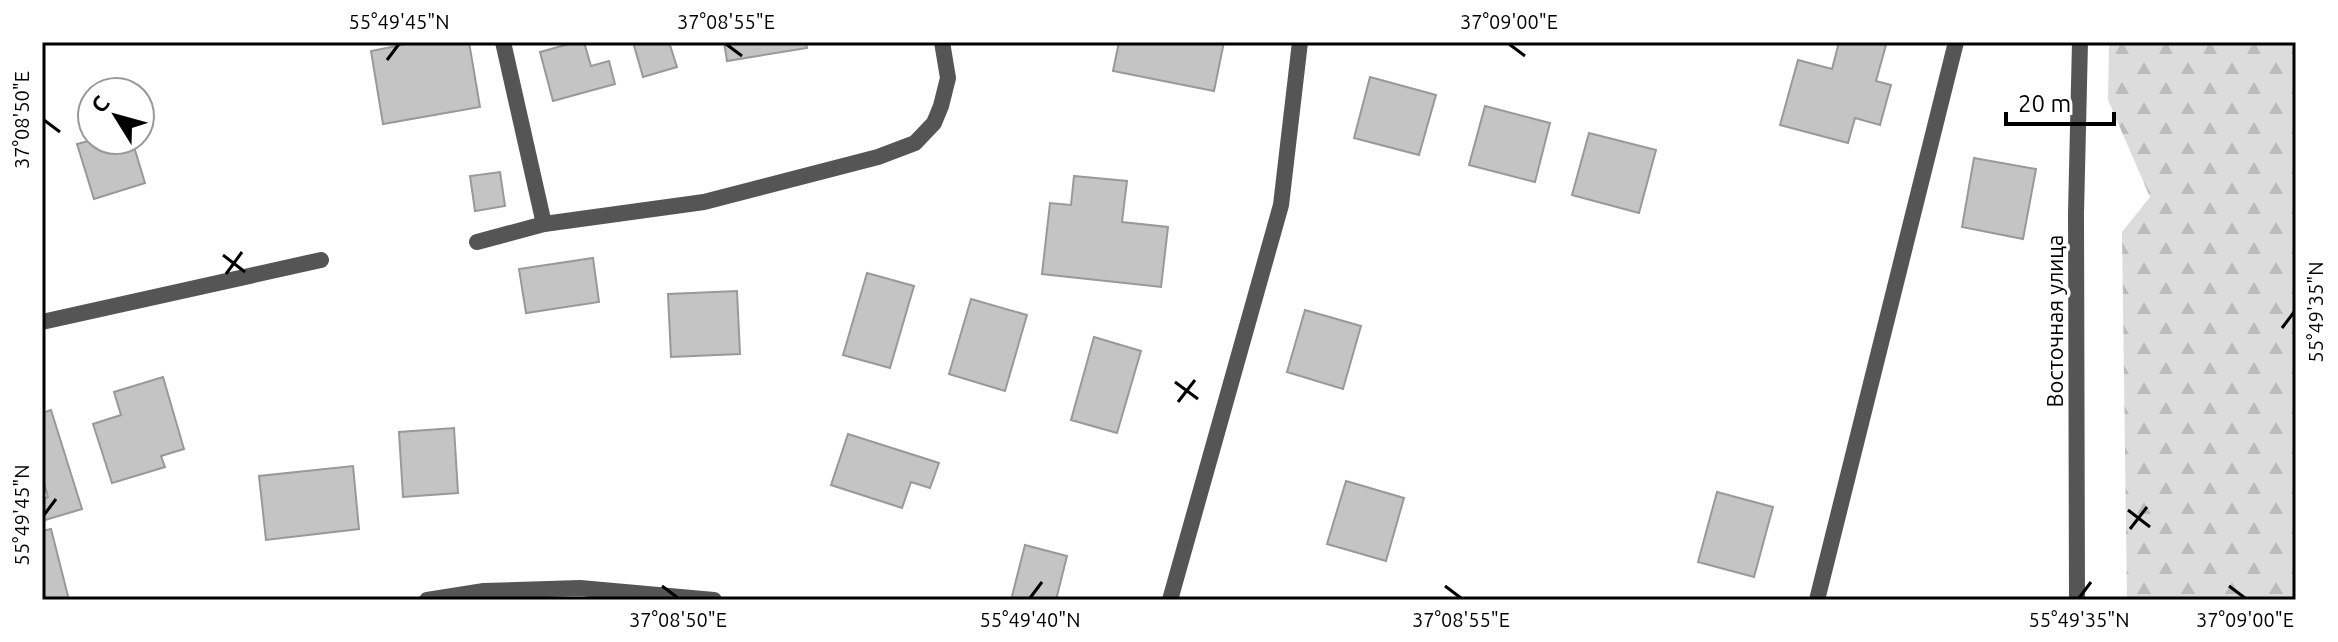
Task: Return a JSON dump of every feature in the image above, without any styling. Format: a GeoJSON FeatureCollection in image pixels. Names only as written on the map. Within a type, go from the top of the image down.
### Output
{"type":"FeatureCollection","features":[{"type":"Feature","properties":{"kind":"street"},"geometry":{"type":"LineString","coordinates":[[503,42],[544,224]]}},
{"type":"Feature","properties":{"kind":"street"},"geometry":{"type":"LineString","coordinates":[[477,242],[544,224],[704,202],[878,157],[915,143],[934,123],[941,106],[948,78],[942,42]]}},
{"type":"Feature","properties":{"kind":"street"},"geometry":{"type":"LineString","coordinates":[[1170,600],[1281,205],[1300,42]]}},
{"type":"Feature","properties":{"kind":"street"},"geometry":{"type":"LineString","coordinates":[[1817,600],[1956,42]]}},
{"type":"Feature","properties":{"kind":"street","name":"Восточная улица"},"geometry":{"type":"LineString","coordinates":[[2077,600],[2076,213],[2080,42]]}},
{"type":"Feature","properties":{"kind":"street"},"geometry":{"type":"LineString","coordinates":[[42,322],[321,260]]}},
{"type":"Feature","properties":{"kind":"street"},"geometry":{"type":"LineString","coordinates":[[427,600],[484,591],[580,588],[714,600]]}},
{"type":"Feature","properties":{"kind":"green space"},"geometry":{"type":"Polygon","coordinates":[[[2109,42],[2296,42],[2296,600],[2127,600],[2122,232],[2150,197],[2108,100],[2109,42]]]}},
{"type":"Feature","properties":{"kind":"building"},"geometry":{"type":"Polygon","coordinates":[[[417,42],[469,42],[480,107],[383,124],[371,51],[417,42]]]}},
{"type":"Feature","properties":{"kind":"building"},"geometry":{"type":"Polygon","coordinates":[[[584,42],[591,66],[609,61],[615,84],[553,101],[540,52],[584,42]]]}},
{"type":"Feature","properties":{"kind":"building"},"geometry":{"type":"Polygon","coordinates":[[[633,42],[669,42],[677,67],[643,77],[633,42]]]}},
{"type":"Feature","properties":{"kind":"building"},"geometry":{"type":"Polygon","coordinates":[[[724,42],[806,42],[807,48],[727,61],[724,42]]]}},
{"type":"Feature","properties":{"kind":"building"},"geometry":{"type":"Polygon","coordinates":[[[1119,42],[1224,42],[1214,91],[1113,71],[1119,42]]]}},
{"type":"Feature","properties":{"kind":"building"},"geometry":{"type":"Polygon","coordinates":[[[1839,42],[1886,45],[1876,81],[1891,85],[1880,125],[1855,118],[1848,143],[1780,125],[1798,60],[1832,69],[1839,42]]]}},
{"type":"Feature","properties":{"kind":"building"},"geometry":{"type":"Polygon","coordinates":[[[1370,77],[1436,95],[1419,155],[1354,138],[1370,77]]]}},
{"type":"Feature","properties":{"kind":"building"},"geometry":{"type":"Polygon","coordinates":[[[1485,106],[1550,123],[1535,182],[1469,165],[1485,106]]]}},
{"type":"Feature","properties":{"kind":"building"},"geometry":{"type":"Polygon","coordinates":[[[1589,133],[1656,150],[1639,213],[1572,195],[1589,133]]]}},
{"type":"Feature","properties":{"kind":"building"},"geometry":{"type":"Polygon","coordinates":[[[81,156],[137,156],[145,183],[94,199],[81,156]]]}},
{"type":"Feature","properties":{"kind":"building"},"geometry":{"type":"Polygon","coordinates":[[[1974,158],[2036,169],[2023,239],[1962,227],[1974,158]]]}},
{"type":"Feature","properties":{"kind":"building"},"geometry":{"type":"Polygon","coordinates":[[[500,172],[505,206],[475,211],[470,176],[500,172]]]}},
{"type":"Feature","properties":{"kind":"building"},"geometry":{"type":"Polygon","coordinates":[[[1074,176],[1127,181],[1122,222],[1168,227],[1161,287],[1042,274],[1050,203],[1071,205],[1074,176]]]}},
{"type":"Feature","properties":{"kind":"building"},"geometry":{"type":"Polygon","coordinates":[[[593,258],[599,302],[526,313],[519,269],[593,258]]]}},
{"type":"Feature","properties":{"kind":"building"},"geometry":{"type":"Polygon","coordinates":[[[867,273],[914,286],[890,368],[843,355],[867,273]]]}},
{"type":"Feature","properties":{"kind":"building"},"geometry":{"type":"Polygon","coordinates":[[[737,291],[740,354],[671,357],[668,294],[737,291]]]}},
{"type":"Feature","properties":{"kind":"building"},"geometry":{"type":"Polygon","coordinates":[[[971,299],[1027,315],[1005,391],[949,374],[971,299]]]}},
{"type":"Feature","properties":{"kind":"building"},"geometry":{"type":"Polygon","coordinates":[[[1305,310],[1361,326],[1343,389],[1287,372],[1305,310]]]}},
{"type":"Feature","properties":{"kind":"building"},"geometry":{"type":"Polygon","coordinates":[[[1094,337],[1141,351],[1117,433],[1071,420],[1094,337]]]}},
{"type":"Feature","properties":{"kind":"building"},"geometry":{"type":"Polygon","coordinates":[[[163,377],[184,449],[161,456],[165,467],[112,483],[93,424],[121,415],[114,392],[163,377]]]}},
{"type":"Feature","properties":{"kind":"building"},"geometry":{"type":"Polygon","coordinates":[[[51,410],[82,509],[42,521],[42,499],[48,497],[42,476],[42,413],[51,410]]]}},
{"type":"Feature","properties":{"kind":"building"},"geometry":{"type":"Polygon","coordinates":[[[454,428],[458,493],[403,497],[399,432],[454,428]]]}},
{"type":"Feature","properties":{"kind":"building"},"geometry":{"type":"Polygon","coordinates":[[[848,434],[939,463],[930,488],[911,482],[902,508],[831,485],[848,434]]]}},
{"type":"Feature","properties":{"kind":"building"},"geometry":{"type":"Polygon","coordinates":[[[353,466],[359,529],[266,540],[259,476],[353,466]]]}},
{"type":"Feature","properties":{"kind":"building"},"geometry":{"type":"Polygon","coordinates":[[[1346,481],[1404,498],[1386,561],[1327,544],[1346,481]]]}},
{"type":"Feature","properties":{"kind":"building"},"geometry":{"type":"Polygon","coordinates":[[[1717,492],[1773,507],[1754,577],[1698,562],[1717,492]]]}},
{"type":"Feature","properties":{"kind":"building"},"geometry":{"type":"Polygon","coordinates":[[[51,529],[69,600],[42,600],[42,531],[51,529]]]}},
{"type":"Feature","properties":{"kind":"building"},"geometry":{"type":"Polygon","coordinates":[[[1025,545],[1067,556],[1056,600],[1011,600],[1025,545]]]}}]}
